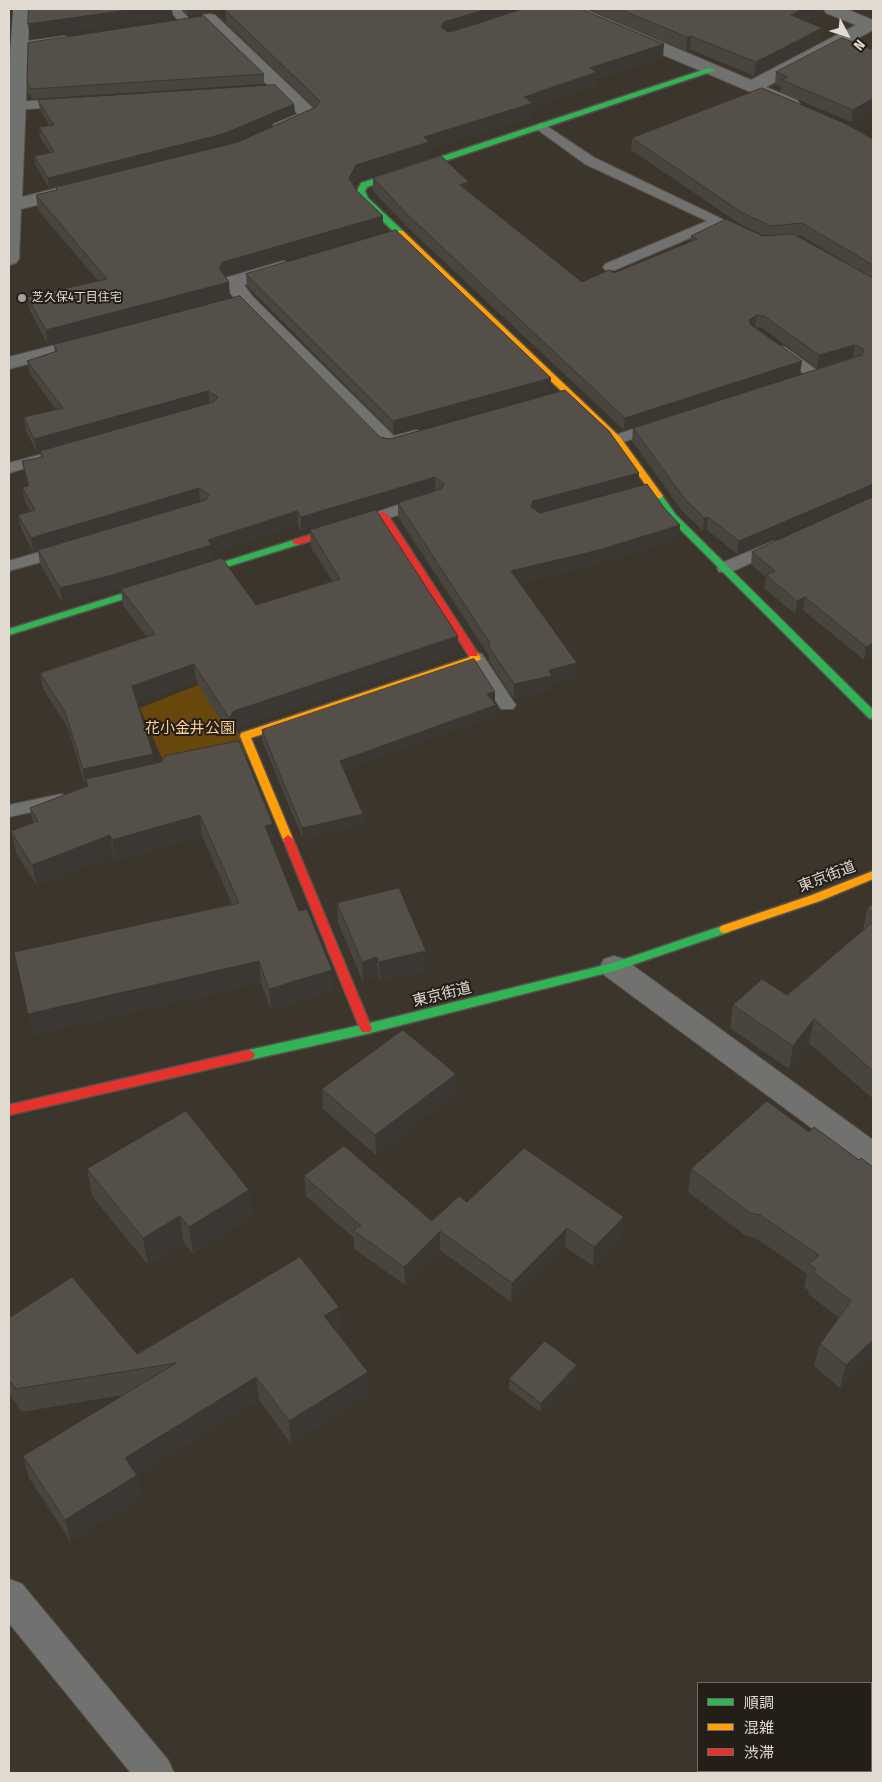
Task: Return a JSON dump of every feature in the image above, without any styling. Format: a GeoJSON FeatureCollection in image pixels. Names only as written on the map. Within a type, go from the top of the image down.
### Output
{"type":"FeatureCollection","features":[{"type":"Feature","properties":{"kind":"street"},"geometry":{"type":"LineString","coordinates":[[9,259],[13,205],[12,144],[21,9]]}},
{"type":"Feature","properties":{"kind":"street"},"geometry":{"type":"LineString","coordinates":[[570,9],[804,110]]}},
{"type":"Feature","properties":{"kind":"street"},"geometry":{"type":"LineString","coordinates":[[832,9],[872,25]]}},
{"type":"Feature","properties":{"kind":"street"},"geometry":{"type":"LineString","coordinates":[[166,25],[228,16]]}},
{"type":"Feature","properties":{"kind":"street"},"geometry":{"type":"LineString","coordinates":[[209,19],[280,89],[310,115],[266,134]]}},
{"type":"Feature","properties":{"kind":"street"},"geometry":{"type":"LineString","coordinates":[[751,87],[872,25]]}},
{"type":"Feature","properties":{"kind":"street"},"geometry":{"type":"LineString","coordinates":[[19,47],[78,39]]}},
{"type":"Feature","properties":{"kind":"street"},"geometry":{"type":"LineString","coordinates":[[712,70],[364,185],[361,191],[391,236],[560,395],[617,440],[673,516],[873,716]]}},
{"type":"Feature","properties":{"kind":"street"},"geometry":{"type":"LineString","coordinates":[[13,205],[89,186]]}},
{"type":"Feature","properties":{"kind":"street"},"geometry":{"type":"LineString","coordinates":[[298,263],[232,282],[237,304],[390,444],[437,431]]}},
{"type":"Feature","properties":{"kind":"street"},"geometry":{"type":"LineString","coordinates":[[9,363],[113,336]]}},
{"type":"Feature","properties":{"kind":"street"},"geometry":{"type":"LineString","coordinates":[[9,632],[383,515],[476,658],[245,736],[366,1029]]}},
{"type":"Feature","properties":{"kind":"street","name":"東京街道"},"geometry":{"type":"LineString","coordinates":[[9,1110],[366,1029],[614,967],[816,898],[873,875]]}},
{"type":"Feature","properties":{"kind":"street"},"geometry":{"type":"LineString","coordinates":[[614,967],[873,1156]]}},
{"type":"Feature","properties":{"kind":"street"},"geometry":{"type":"LineString","coordinates":[[9,1596],[155,1773]]}},
{"type":"Feature","properties":{"kind":"lane"},"geometry":{"type":"LineString","coordinates":[[174,9],[186,22]]}},
{"type":"Feature","properties":{"kind":"lane"},"geometry":{"type":"LineString","coordinates":[[261,90],[280,89]]}},
{"type":"Feature","properties":{"kind":"lane"},"geometry":{"type":"LineString","coordinates":[[16,106],[75,102]]}},
{"type":"Feature","properties":{"kind":"lane"},"geometry":{"type":"LineString","coordinates":[[542,127],[590,161],[759,240]]}},
{"type":"Feature","properties":{"kind":"lane"},"geometry":{"type":"LineString","coordinates":[[610,267],[718,221]]}},
{"type":"Feature","properties":{"kind":"lane"},"geometry":{"type":"LineString","coordinates":[[771,344],[816,376]]}},
{"type":"Feature","properties":{"kind":"lane"},"geometry":{"type":"LineString","coordinates":[[797,382],[831,370]]}},
{"type":"Feature","properties":{"kind":"lane"},"geometry":{"type":"LineString","coordinates":[[617,440],[674,421]]}},
{"type":"Feature","properties":{"kind":"lane"},"geometry":{"type":"LineString","coordinates":[[9,468],[57,454]]}},
{"type":"Feature","properties":{"kind":"lane"},"geometry":{"type":"LineString","coordinates":[[634,495],[653,490]]}},
{"type":"Feature","properties":{"kind":"lane"},"geometry":{"type":"LineString","coordinates":[[383,515],[434,498]]}},
{"type":"Feature","properties":{"kind":"lane"},"geometry":{"type":"LineString","coordinates":[[725,568],[786,540]]}},
{"type":"Feature","properties":{"kind":"lane"},"geometry":{"type":"LineString","coordinates":[[9,566],[82,544]]}},
{"type":"Feature","properties":{"kind":"lane"},"geometry":{"type":"LineString","coordinates":[[476,658],[508,705]]}},
{"type":"Feature","properties":{"kind":"lane"},"geometry":{"type":"LineString","coordinates":[[9,811],[73,797]]}},
{"type":"Feature","properties":{"kind":"green space","name":"花小金井公園"},"geometry":{"type":"Polygon","coordinates":[[[206,682],[251,753],[168,772],[140,708],[206,682]]]}},
{"type":"Feature","properties":{"kind":"building"},"geometry":{"type":"Polygon","coordinates":[[[29,9],[135,9],[28,24],[29,9]]]}},
{"type":"Feature","properties":{"kind":"building"},"geometry":{"type":"Polygon","coordinates":[[[487,9],[444,22],[441,27],[448,32],[522,9],[581,9],[664,44],[590,68],[597,72],[524,97],[533,103],[424,137],[429,142],[356,165],[349,178],[356,190],[383,216],[223,262],[219,268],[229,282],[46,330],[27,297],[107,279],[36,195],[57,190],[56,187],[238,142],[316,107],[320,101],[225,10],[487,9]]]}},
{"type":"Feature","properties":{"kind":"building"},"geometry":{"type":"Polygon","coordinates":[[[620,9],[802,9],[791,15],[822,28],[756,62],[691,36],[687,37],[620,9]]]}},
{"type":"Feature","properties":{"kind":"building"},"geometry":{"type":"Polygon","coordinates":[[[204,16],[264,74],[31,89],[27,83],[28,43],[204,16]]]}},
{"type":"Feature","properties":{"kind":"building"},"geometry":{"type":"Polygon","coordinates":[[[842,38],[873,50],[873,98],[853,110],[782,80],[788,77],[776,72],[842,38]]]}},
{"type":"Feature","properties":{"kind":"building"},"geometry":{"type":"Polygon","coordinates":[[[275,85],[294,104],[223,134],[48,178],[34,156],[54,152],[39,127],[54,125],[38,100],[275,85]]]}},
{"type":"Feature","properties":{"kind":"building"},"geometry":{"type":"Polygon","coordinates":[[[762,88],[844,123],[873,139],[873,265],[802,223],[771,226],[741,212],[632,138],[762,88]]]}},
{"type":"Feature","properties":{"kind":"building"},"geometry":{"type":"Polygon","coordinates":[[[441,156],[469,182],[460,185],[582,282],[609,270],[614,273],[697,239],[691,236],[726,219],[763,236],[793,234],[873,278],[873,484],[739,541],[708,517],[704,518],[684,498],[633,428],[862,355],[864,349],[855,345],[819,355],[764,316],[757,315],[749,320],[751,325],[802,361],[625,418],[408,215],[373,178],[441,156]]]}},
{"type":"Feature","properties":{"kind":"building"},"geometry":{"type":"Polygon","coordinates":[[[396,230],[551,378],[393,421],[246,274],[396,230]]]}},
{"type":"Feature","properties":{"kind":"building"},"geometry":{"type":"Polygon","coordinates":[[[240,296],[380,437],[389,439],[397,437],[565,390],[609,431],[639,473],[533,501],[531,507],[540,513],[647,484],[665,509],[680,525],[599,550],[511,571],[577,663],[549,670],[552,676],[514,684],[489,647],[490,643],[398,503],[441,489],[444,484],[435,477],[301,517],[297,511],[208,540],[211,545],[109,576],[60,588],[38,550],[206,500],[209,495],[199,488],[31,538],[18,515],[35,510],[22,487],[29,486],[22,461],[43,457],[40,451],[214,402],[218,397],[208,391],[34,439],[24,417],[63,408],[27,361],[57,351],[54,345],[240,296]]]}},
{"type":"Feature","properties":{"kind":"building"},"geometry":{"type":"Polygon","coordinates":[[[873,497],[873,643],[866,647],[805,597],[797,601],[766,575],[775,571],[752,552],[873,497]]]}},
{"type":"Feature","properties":{"kind":"building"},"geometry":{"type":"Polygon","coordinates":[[[376,510],[458,636],[234,711],[229,718],[194,664],[132,686],[153,754],[83,769],[65,712],[40,673],[155,634],[121,589],[222,558],[256,605],[340,579],[310,530],[376,510]]]}},
{"type":"Feature","properties":{"kind":"building"},"geometry":{"type":"Polygon","coordinates":[[[474,659],[495,692],[487,694],[496,705],[340,761],[363,814],[302,828],[262,730],[474,659]]]}},
{"type":"Feature","properties":{"kind":"building"},"geometry":{"type":"Polygon","coordinates":[[[239,741],[273,824],[265,826],[299,911],[307,909],[332,970],[269,989],[259,961],[28,1014],[14,952],[239,903],[200,815],[112,840],[110,835],[32,865],[11,831],[38,821],[30,808],[88,786],[86,779],[161,762],[165,756],[239,741]]]}},
{"type":"Feature","properties":{"kind":"building"},"geometry":{"type":"Polygon","coordinates":[[[399,888],[426,951],[379,962],[377,957],[362,962],[337,903],[399,888]]]}},
{"type":"Feature","properties":{"kind":"building"},"geometry":{"type":"Polygon","coordinates":[[[873,904],[873,913],[867,909],[873,904]]]}},
{"type":"Feature","properties":{"kind":"building"},"geometry":{"type":"Polygon","coordinates":[[[873,922],[873,1071],[814,1019],[793,1046],[733,1005],[762,979],[787,995],[873,922]]]}},
{"type":"Feature","properties":{"kind":"building"},"geometry":{"type":"Polygon","coordinates":[[[403,1030],[456,1074],[375,1135],[322,1089],[403,1030]]]}},
{"type":"Feature","properties":{"kind":"building"},"geometry":{"type":"Polygon","coordinates":[[[767,1101],[809,1132],[814,1127],[859,1160],[861,1158],[873,1167],[873,1340],[846,1365],[820,1344],[851,1301],[813,1272],[816,1269],[809,1264],[819,1255],[760,1215],[750,1213],[691,1169],[767,1101]]]}},
{"type":"Feature","properties":{"kind":"building"},"geometry":{"type":"Polygon","coordinates":[[[186,1111],[249,1190],[189,1227],[180,1216],[143,1238],[87,1169],[186,1111]]]}},
{"type":"Feature","properties":{"kind":"building"},"geometry":{"type":"Polygon","coordinates":[[[344,1146],[432,1221],[459,1196],[467,1202],[524,1148],[624,1217],[594,1247],[567,1228],[512,1283],[440,1231],[404,1267],[353,1230],[361,1226],[304,1176],[344,1146]]]}},
{"type":"Feature","properties":{"kind":"building"},"geometry":{"type":"Polygon","coordinates":[[[300,1257],[339,1307],[324,1316],[368,1372],[289,1421],[256,1377],[125,1458],[137,1475],[65,1520],[23,1456],[176,1363],[16,1389],[9,1380],[9,1318],[72,1277],[137,1354],[300,1257]]]}},
{"type":"Feature","properties":{"kind":"building"},"geometry":{"type":"Polygon","coordinates":[[[545,1341],[577,1365],[541,1403],[509,1379],[545,1341]]]}},
{"type":"Feature","properties":{"kind":"traffic: fast"},"geometry":{"type":"LineString","coordinates":[[400,233],[365,199],[361,191],[364,185],[712,70]]}},
{"type":"Feature","properties":{"kind":"traffic: fast"},"geometry":{"type":"LineString","coordinates":[[658,496],[673,517],[873,716]]}},
{"type":"Feature","properties":{"kind":"traffic: fast"},"geometry":{"type":"LineString","coordinates":[[9,632],[297,542]]}},
{"type":"Feature","properties":{"kind":"traffic: fast"},"geometry":{"type":"LineString","coordinates":[[249,1055],[366,1029],[614,967],[725,929]]}},
{"type":"Feature","properties":{"kind":"traffic: slow"},"geometry":{"type":"LineString","coordinates":[[400,233],[617,439],[658,496]]}},
{"type":"Feature","properties":{"kind":"traffic: slow"},"geometry":{"type":"LineString","coordinates":[[288,839],[245,736],[476,658],[473,654]]}},
{"type":"Feature","properties":{"kind":"traffic: slow"},"geometry":{"type":"LineString","coordinates":[[725,929],[816,898],[873,875]]}},
{"type":"Feature","properties":{"kind":"traffic: jam"},"geometry":{"type":"LineString","coordinates":[[297,542],[383,515],[473,654]]}},
{"type":"Feature","properties":{"kind":"traffic: jam"},"geometry":{"type":"LineString","coordinates":[[288,839],[366,1029]]}},
{"type":"Feature","properties":{"kind":"traffic: jam"},"geometry":{"type":"LineString","coordinates":[[9,1110],[249,1055]]}},
{"type":"Feature","properties":{"kind":"place","name":"芝久保4丁目住宅"},"geometry":{"type":"Point","coordinates":[22,298]}}]}
